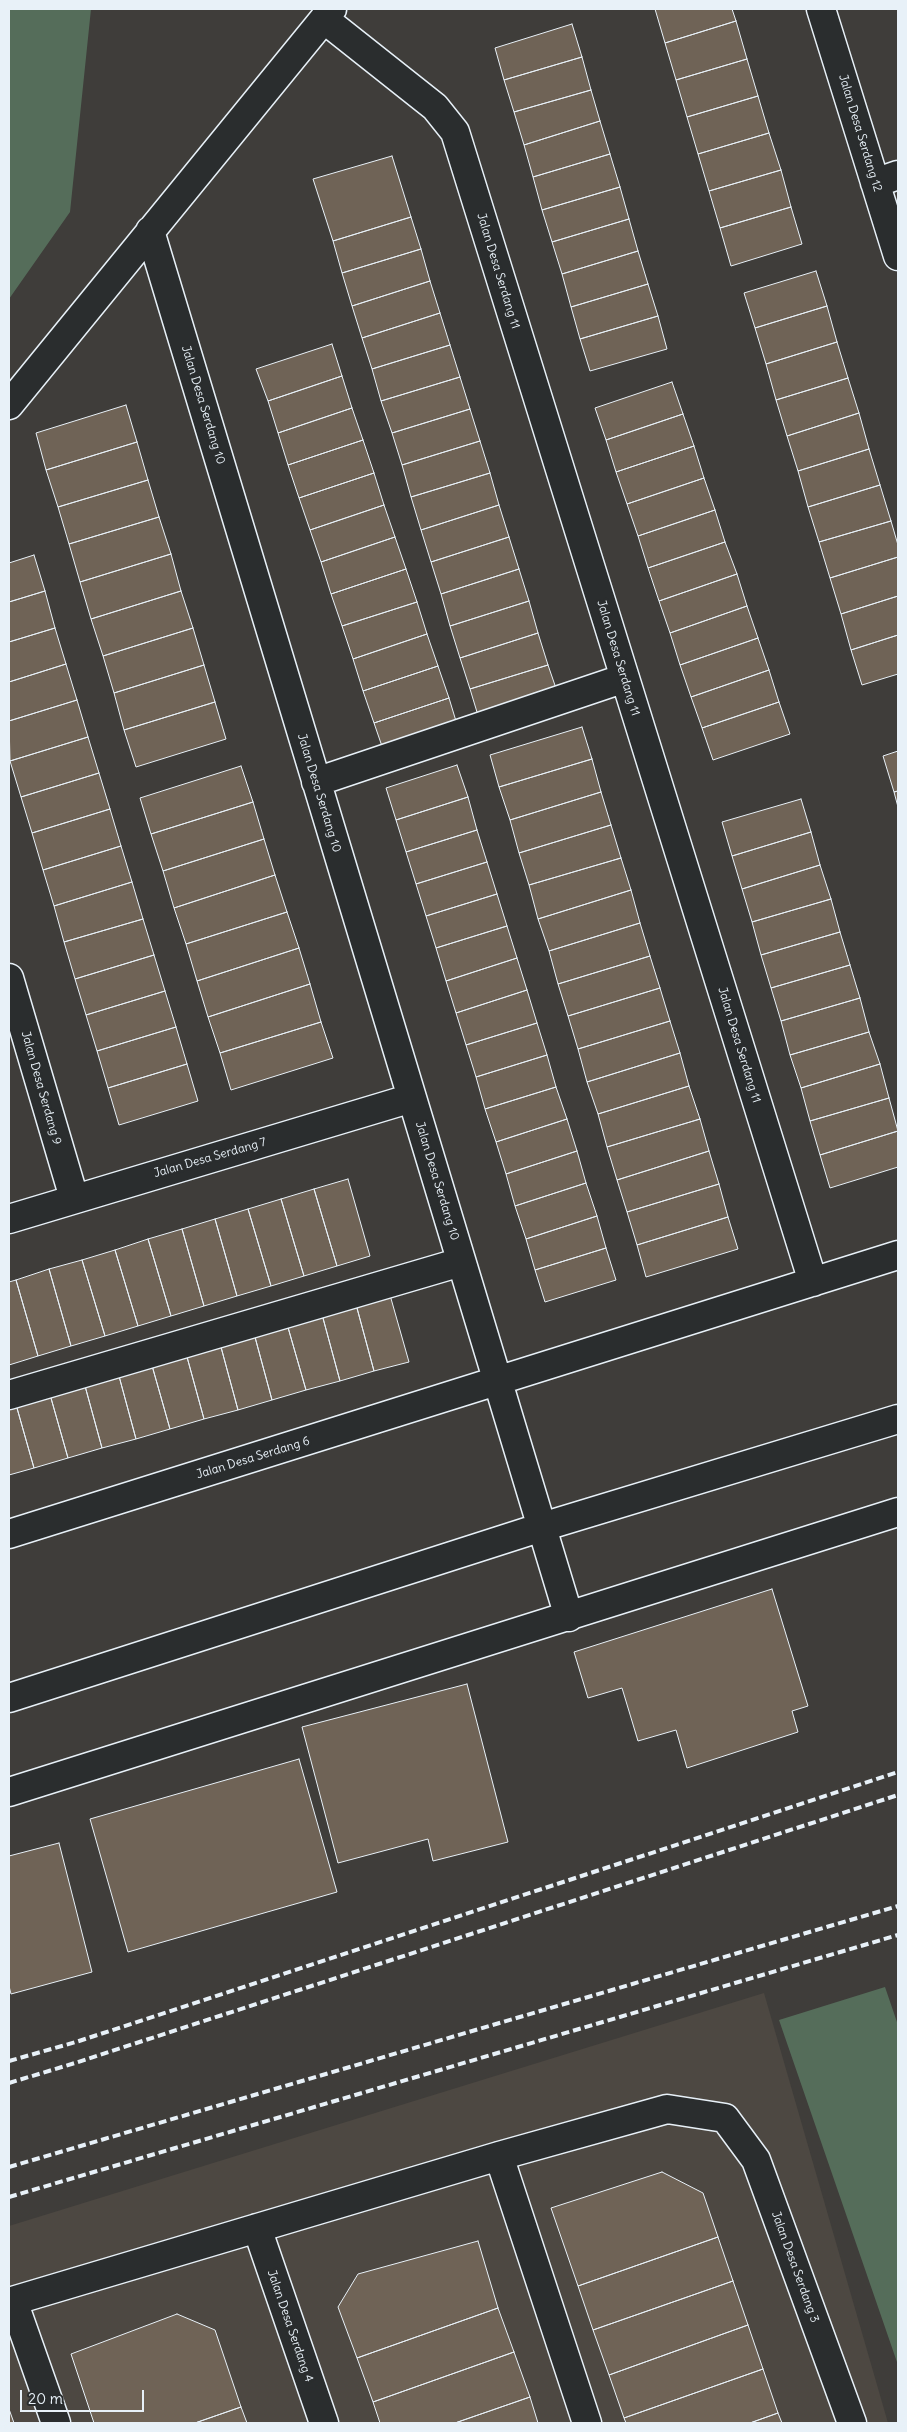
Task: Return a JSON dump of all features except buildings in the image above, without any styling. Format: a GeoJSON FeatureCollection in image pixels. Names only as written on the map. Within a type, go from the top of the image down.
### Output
{"type":"FeatureCollection","features":[{"type":"Feature","properties":{"kind":"street","name":"Jalan Desa Serdang 12"},"geometry":{"type":"LineString","coordinates":[[821,9],[887,179],[898,256]]}},
{"type":"Feature","properties":{"kind":"street","name":"Jalan Desa Serdang 11"},"geometry":{"type":"LineString","coordinates":[[328,14],[380,63],[435,107],[455,132],[813,1282]]}},
{"type":"Feature","properties":{"kind":"street"},"geometry":{"type":"LineString","coordinates":[[9,405],[328,14]]}},
{"type":"Feature","properties":{"kind":"street","name":"Jalan Desa Serdang 10"},"geometry":{"type":"LineString","coordinates":[[150,231],[569,1617]]}},
{"type":"Feature","properties":{"kind":"street"},"geometry":{"type":"LineString","coordinates":[[316,782],[625,678]]}},
{"type":"Feature","properties":{"kind":"street","name":"Jalan Desa Serdang 9"},"geometry":{"type":"LineString","coordinates":[[9,978],[74,1198]]}},
{"type":"Feature","properties":{"kind":"street","name":"Jalan Desa Serdang 7"},"geometry":{"type":"LineString","coordinates":[[9,1219],[412,1098]]}},
{"type":"Feature","properties":{"kind":"street","name":"Jalan Desa Serdang 6"},"geometry":{"type":"LineString","coordinates":[[9,1534],[898,1255]]}},
{"type":"Feature","properties":{"kind":"street"},"geometry":{"type":"LineString","coordinates":[[9,1395],[461,1262]]}},
{"type":"Feature","properties":{"kind":"street"},"geometry":{"type":"LineString","coordinates":[[9,1698],[542,1527],[898,1419]]}},
{"type":"Feature","properties":{"kind":"street"},"geometry":{"type":"LineString","coordinates":[[9,1792],[898,1512]]}},
{"type":"Feature","properties":{"kind":"street","name":"Jalan Desa Serdang 3"},"geometry":{"type":"LineString","coordinates":[[499,2156],[667,2109],[726,2118],[756,2160],[852,2423]]}},
{"type":"Feature","properties":{"kind":"street"},"geometry":{"type":"LineString","coordinates":[[56,2423],[11,2301],[499,2156],[588,2423]]}},
{"type":"Feature","properties":{"kind":"street","name":"Jalan Desa Serdang 4"},"geometry":{"type":"LineString","coordinates":[[257,2228],[324,2423]]}},
{"type":"Feature","properties":{"kind":"shaded area"},"geometry":{"type":"Polygon","coordinates":[[[764,1993],[888,2423],[9,2423],[9,2226],[764,1993]]]}},
{"type":"Feature","properties":{"kind":"green space"},"geometry":{"type":"Polygon","coordinates":[[[9,9],[91,9],[70,212],[9,299],[9,9]]]}},
{"type":"Feature","properties":{"kind":"green space"},"geometry":{"type":"Polygon","coordinates":[[[885,1987],[898,2025],[898,2365],[779,2020],[885,1987]]]}},
{"type":"Feature","properties":{"kind":"railway"},"geometry":{"type":"LineString","coordinates":[[9,2061],[76,2042],[898,1772]]}},
{"type":"Feature","properties":{"kind":"railway"},"geometry":{"type":"LineString","coordinates":[[9,2083],[898,1795]]}},
{"type":"Feature","properties":{"kind":"railway"},"geometry":{"type":"LineString","coordinates":[[9,2167],[898,1906]]}},
{"type":"Feature","properties":{"kind":"railway"},"geometry":{"type":"LineString","coordinates":[[9,2197],[898,1935]]}}]}
